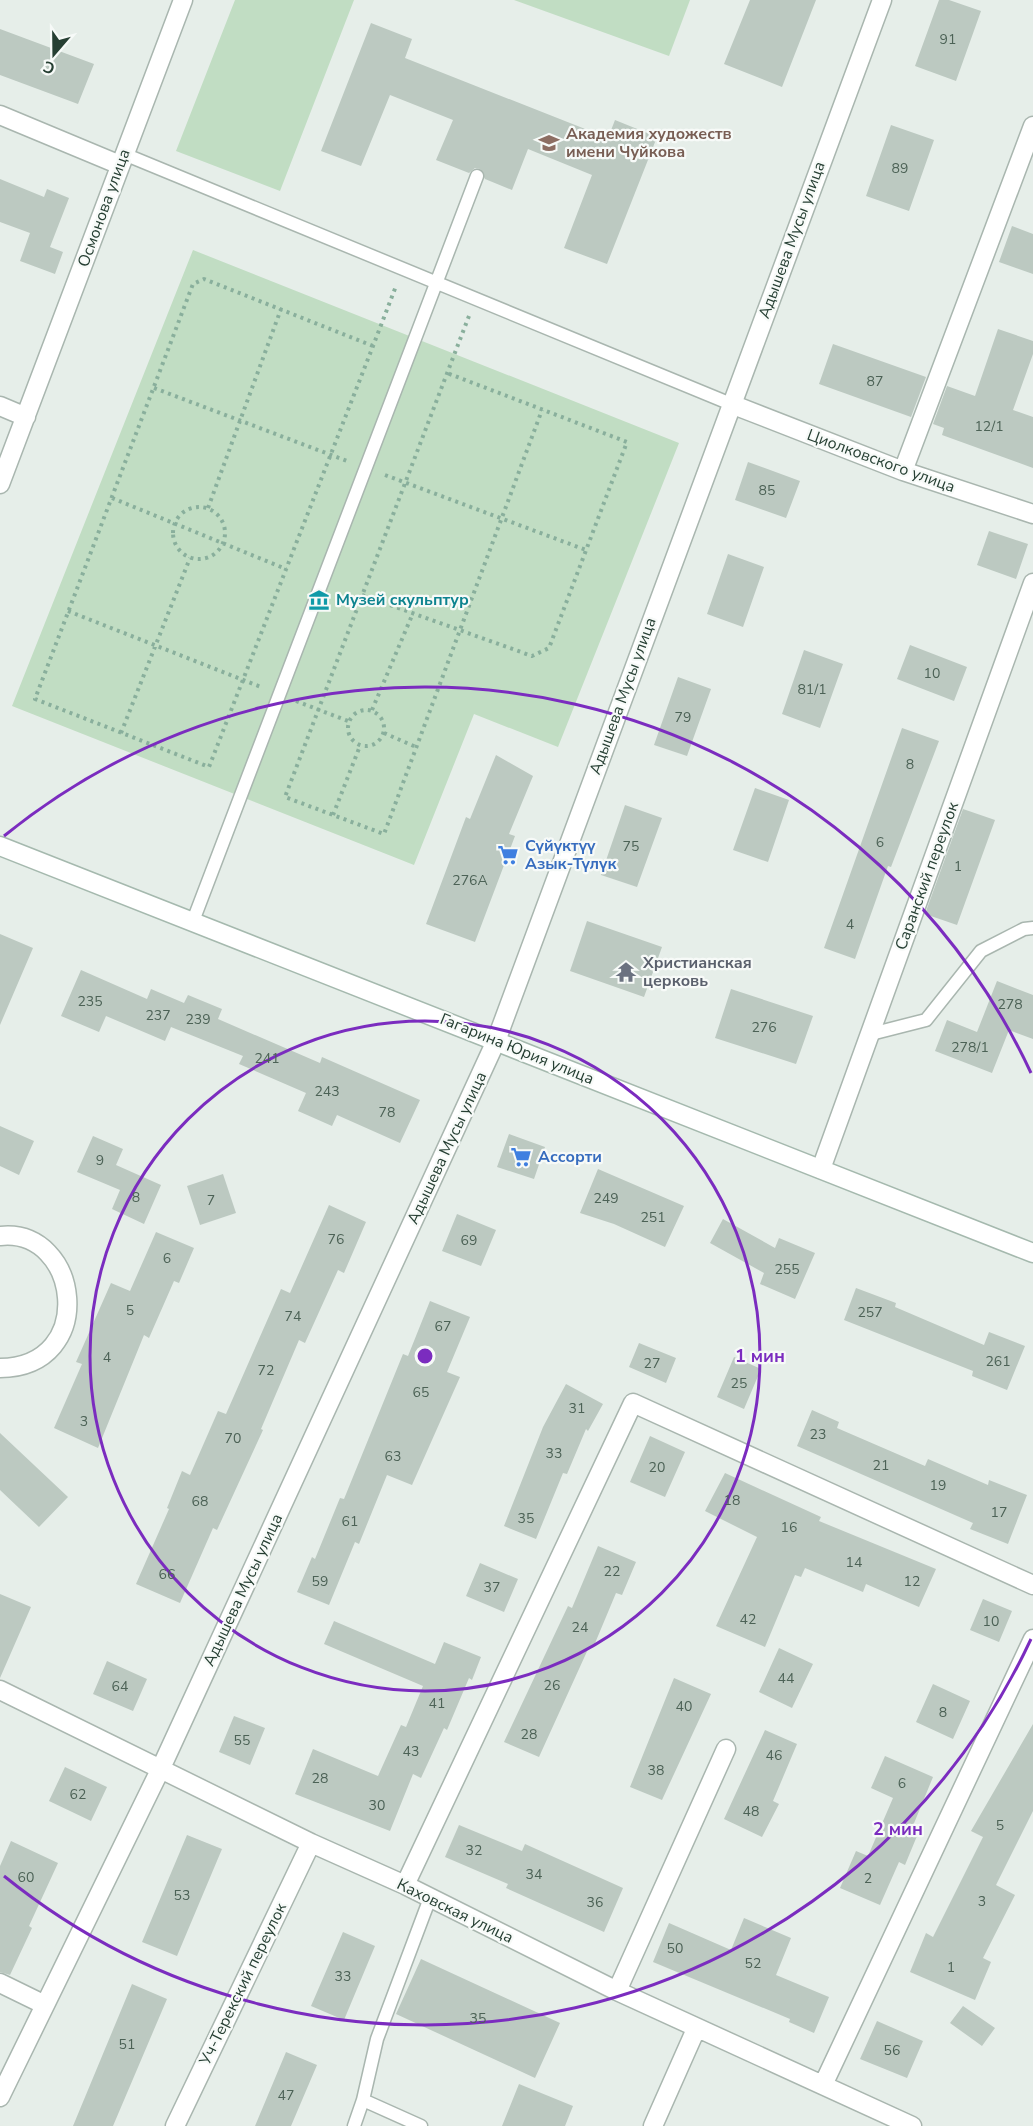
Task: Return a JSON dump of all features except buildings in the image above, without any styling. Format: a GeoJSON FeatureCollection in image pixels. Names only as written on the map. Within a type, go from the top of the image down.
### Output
{"type":"FeatureCollection","features":[{"type":"Feature","properties":{"kind":"street","name":"Осмонова улица"},"geometry":{"type":"LineString","coordinates":[[0,484],[183,0]]}},
{"type":"Feature","properties":{"kind":"street","name":"Адышева Мусы улица"},"geometry":{"type":"LineString","coordinates":[[0,2097],[160,1768],[496,1041],[882,0]]}},
{"type":"Feature","properties":{"kind":"street"},"geometry":{"type":"LineString","coordinates":[[0,115],[122,160]]}},
{"type":"Feature","properties":{"kind":"street"},"geometry":{"type":"LineString","coordinates":[[903,471],[1033,126]]}},
{"type":"Feature","properties":{"kind":"street","name":"Циолковского улица"},"geometry":{"type":"LineString","coordinates":[[731,404],[903,471],[1033,514]]}},
{"type":"Feature","properties":{"kind":"street"},"geometry":{"type":"LineString","coordinates":[[0,406],[26,417]]}},
{"type":"Feature","properties":{"kind":"street","name":"Саранский переулок"},"geometry":{"type":"LineString","coordinates":[[821,1169],[1033,583]]}},
{"type":"Feature","properties":{"kind":"street","name":"Гагарина Юрия улица"},"geometry":{"type":"LineString","coordinates":[[0,846],[1033,1253]]}},
{"type":"Feature","properties":{"kind":"street"},"geometry":{"type":"LineString","coordinates":[[0,1236],[28,1240],[50,1256],[63,1275],[69,1306],[64,1328],[51,1347],[33,1361],[0,1368]]}},
{"type":"Feature","properties":{"kind":"street"},"geometry":{"type":"LineString","coordinates":[[405,1885],[633,1403],[1033,1585]]}},
{"type":"Feature","properties":{"kind":"street"},"geometry":{"type":"LineString","coordinates":[[823,2085],[1033,1639]]}},
{"type":"Feature","properties":{"kind":"street","name":"Каховская улица"},"geometry":{"type":"LineString","coordinates":[[0,1690],[311,1843],[405,1885],[616,1991],[912,2126]]}},
{"type":"Feature","properties":{"kind":"street"},"geometry":{"type":"LineString","coordinates":[[616,1991],[726,1749]]}},
{"type":"Feature","properties":{"kind":"street","name":"Уч-Терекский переулок"},"geometry":{"type":"LineString","coordinates":[[175,2126],[311,1843]]}},
{"type":"Feature","properties":{"kind":"street"},"geometry":{"type":"LineString","coordinates":[[0,1983],[45,2005]]}},
{"type":"Feature","properties":{"kind":"street"},"geometry":{"type":"LineString","coordinates":[[653,2126],[696,2029]]}},
{"type":"Feature","properties":{"kind":"lane"},"geometry":{"type":"LineString","coordinates":[[122,160],[403,269],[731,404]]}},
{"type":"Feature","properties":{"kind":"lane"},"geometry":{"type":"LineString","coordinates":[[193,921],[477,176]]}},
{"type":"Feature","properties":{"kind":"lane"},"geometry":{"type":"LineString","coordinates":[[871,1034],[926,1020],[981,951],[1024,929],[1033,928]]}},
{"type":"Feature","properties":{"kind":"lane"},"geometry":{"type":"LineString","coordinates":[[354,2126],[363,2100],[377,2039],[430,1898]]}},
{"type":"Feature","properties":{"kind":"lane"},"geometry":{"type":"LineString","coordinates":[[363,2100],[421,2126]]}},
{"type":"Feature","properties":{"kind":"path"},"geometry":{"type":"LineString","coordinates":[[373,346],[204,279],[194,284],[35,699],[209,767],[403,269]]}},
{"type":"Feature","properties":{"kind":"path"},"geometry":{"type":"LineString","coordinates":[[475,299],[285,797],[384,834],[542,410]]}},
{"type":"Feature","properties":{"kind":"path"},"geometry":{"type":"LineString","coordinates":[[208,508],[281,309]]}},
{"type":"Feature","properties":{"kind":"path"},"geometry":{"type":"LineString","coordinates":[[362,595],[532,656],[549,648],[627,442],[447,373]]}},
{"type":"Feature","properties":{"kind":"path"},"geometry":{"type":"LineString","coordinates":[[112,498],[286,569]]}},
{"type":"Feature","properties":{"kind":"path"},"geometry":{"type":"LineString","coordinates":[[194,507],[208,508],[223,522],[225,532],[223,543],[216,553],[204,559],[190,558],[178,550],[172,537],[174,524],[182,513],[194,507]]}},
{"type":"Feature","properties":{"kind":"path"},"geometry":{"type":"LineString","coordinates":[[121,733],[190,558]]}},
{"type":"Feature","properties":{"kind":"path"},"geometry":{"type":"LineString","coordinates":[[68,611],[348,722]]}},
{"type":"Feature","properties":{"kind":"path"},"geometry":{"type":"LineString","coordinates":[[372,710],[413,613]]}},
{"type":"Feature","properties":{"kind":"path"},"geometry":{"type":"LineString","coordinates":[[363,709],[372,710],[385,724],[384,734],[379,742],[370,746],[360,746],[352,740],[348,731],[348,722],[354,714],[363,709]]}},
{"type":"Feature","properties":{"kind":"path"},"geometry":{"type":"LineString","coordinates":[[384,734],[416,747]]}},
{"type":"Feature","properties":{"kind":"path"},"geometry":{"type":"LineString","coordinates":[[333,815],[360,746]]}},
{"type":"Feature","properties":{"kind":"green space"},"geometry":{"type":"Polygon","coordinates":[[[235,0],[354,0],[280,191],[176,151],[235,0]]]}},
{"type":"Feature","properties":{"kind":"green space"},"geometry":{"type":"Polygon","coordinates":[[[514,0],[690,0],[669,56],[514,0]]]}},
{"type":"Feature","properties":{"kind":"green space"},"geometry":{"type":"Polygon","coordinates":[[[193,250],[679,443],[558,747],[474,714],[414,865],[12,706],[193,250]]]}},
{"type":"Feature","properties":{"kind":"place","name":"Академия художеств имени Чуйкова"},"geometry":{"type":"Point","coordinates":[549,143]}},
{"type":"Feature","properties":{"kind":"place","name":"Музей скульптур"},"geometry":{"type":"Point","coordinates":[319,600]}},
{"type":"Feature","properties":{"kind":"place","name":"Сүйүктүү Азык-Түлүк"},"geometry":{"type":"Point","coordinates":[508,855]}},
{"type":"Feature","properties":{"kind":"place","name":"Христианская церковь"},"geometry":{"type":"Point","coordinates":[626,972]}},
{"type":"Feature","properties":{"kind":"place","name":"Ассорти"},"geometry":{"type":"Point","coordinates":[521,1157]}}]}
